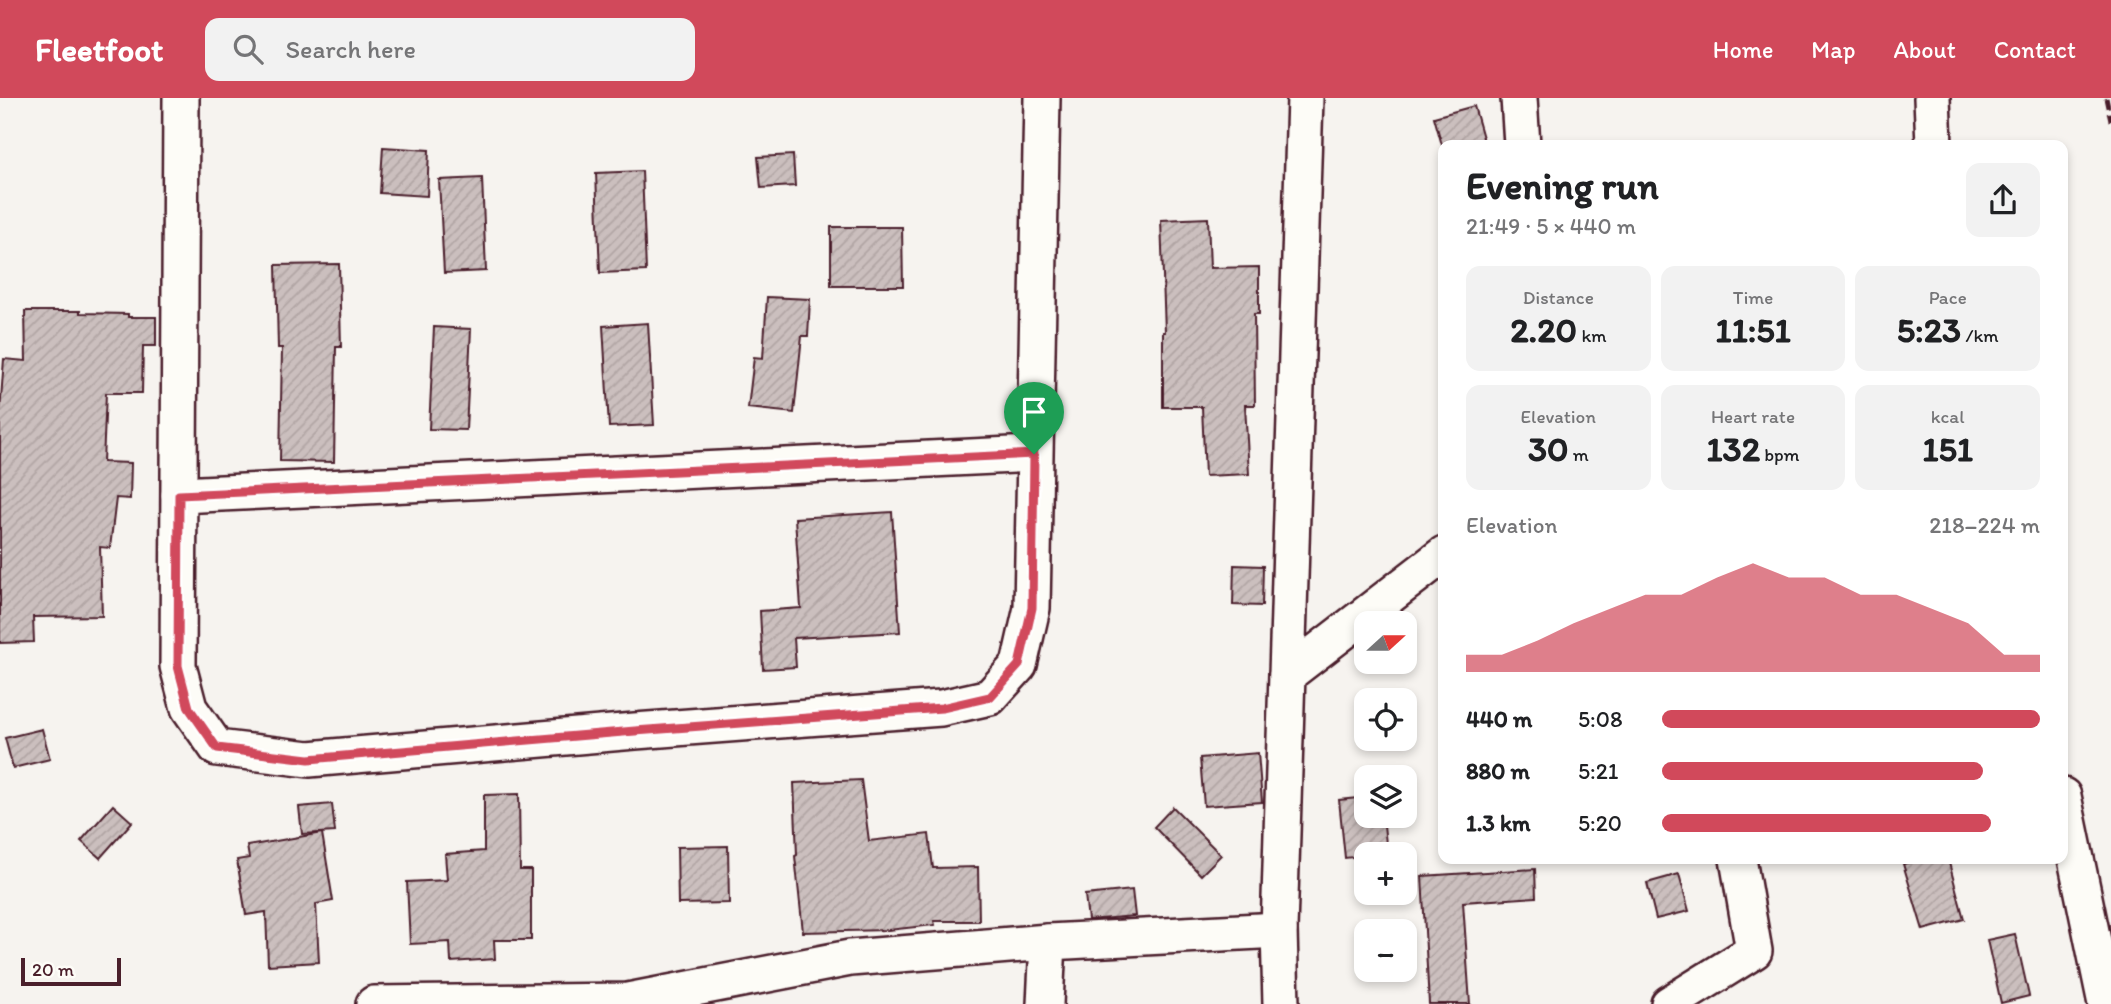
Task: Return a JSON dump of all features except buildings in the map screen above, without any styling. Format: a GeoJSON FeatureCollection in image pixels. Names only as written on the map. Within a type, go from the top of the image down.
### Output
{"type":"FeatureCollection","features":[{"type":"Feature","properties":{"kind":"street"},"geometry":{"type":"LineString","coordinates":[[181,98],[178,666],[189,708],[217,748],[309,759],[942,708],[990,697],[1019,665],[1032,608],[1042,98]]}},
{"type":"Feature","properties":{"kind":"street"},"geometry":{"type":"LineString","coordinates":[[1281,1004],[1279,930],[1305,98]]}},
{"type":"Feature","properties":{"kind":"street"},"geometry":{"type":"LineString","coordinates":[[1519,98],[1522,140]]}},
{"type":"Feature","properties":{"kind":"street"},"geometry":{"type":"LineString","coordinates":[[1932,98],[1934,140]]}},
{"type":"Feature","properties":{"kind":"street"},"geometry":{"type":"LineString","coordinates":[[179,495],[1034,454]]}},
{"type":"Feature","properties":{"kind":"street"},"geometry":{"type":"LineString","coordinates":[[1287,675],[1438,559]]}},
{"type":"Feature","properties":{"kind":"street"},"geometry":{"type":"LineString","coordinates":[[2068,820],[2106,1004]]}},
{"type":"Feature","properties":{"kind":"street"},"geometry":{"type":"LineString","coordinates":[[1669,1004],[1754,951],[1739,864]]}},
{"type":"Feature","properties":{"kind":"street"},"geometry":{"type":"LineString","coordinates":[[374,1004],[628,1003],[850,958],[1279,930]]}},
{"type":"Feature","properties":{"kind":"street"},"geometry":{"type":"LineString","coordinates":[[1045,1004],[1048,943]]}},
{"type":"Feature","properties":{"kind":"railway"},"geometry":{"type":"LineString","coordinates":[[2106,98],[2111,121]]}},
{"type":"Feature","properties":{"kind":"route"},"geometry":{"type":"LineString","coordinates":[[1034,454],[1032,608],[1019,665],[990,697],[942,708],[309,759],[217,748],[189,708],[178,666],[179,495],[1034,454]]}}]}
